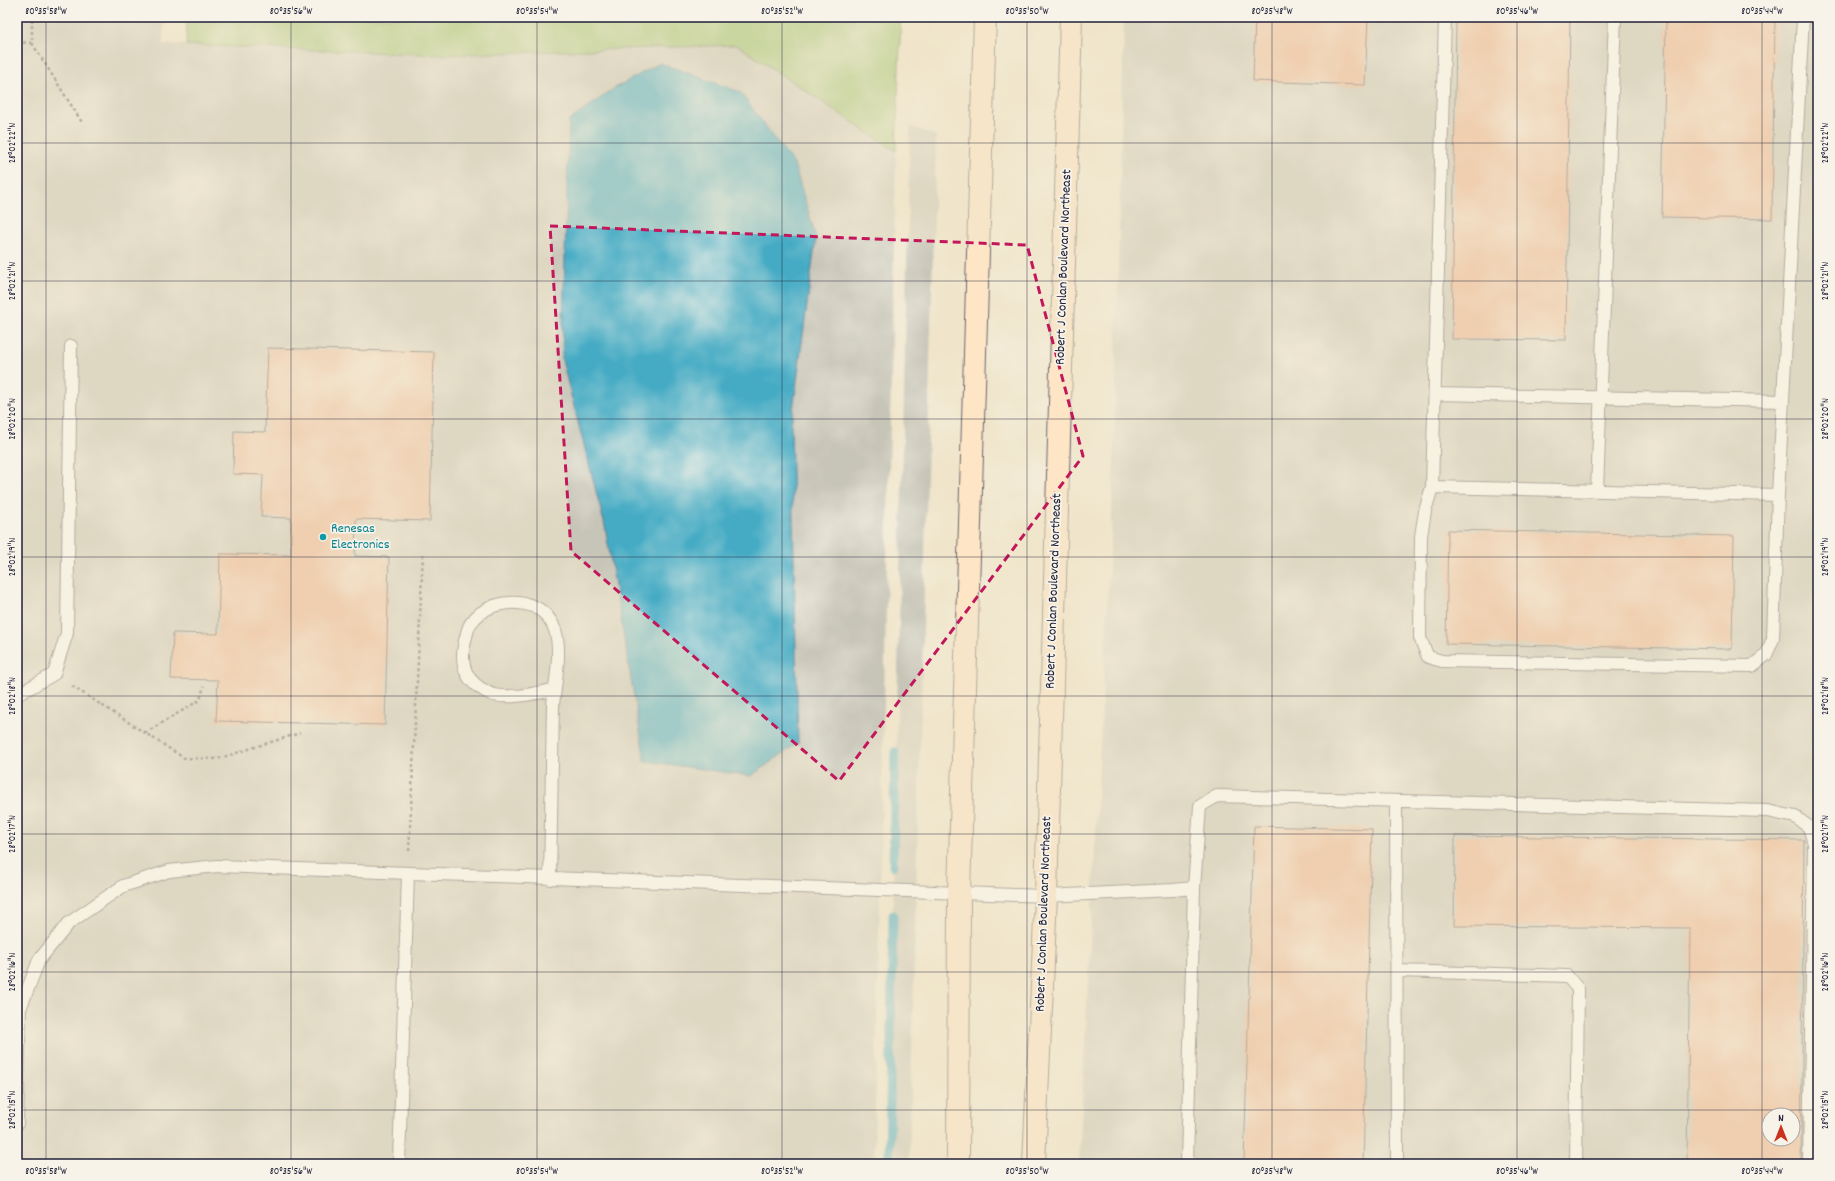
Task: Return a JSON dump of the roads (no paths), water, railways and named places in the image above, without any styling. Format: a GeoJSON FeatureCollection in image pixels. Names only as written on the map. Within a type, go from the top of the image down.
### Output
{"type":"FeatureCollection","features":[{"type":"Feature","properties":{"kind":"main road"},"geometry":{"type":"LineString","coordinates":[[958,1164],[959,893],[984,17]]}},
{"type":"Feature","properties":{"kind":"main road","name":"Robert J Conlan Boulevard Northeast"},"geometry":{"type":"LineString","coordinates":[[1034,1164],[1046,896],[1070,17]]}},
{"type":"Feature","properties":{"kind":"lane"},"geometry":{"type":"LineString","coordinates":[[1445,17],[1432,487],[1424,511],[1421,536],[1420,638],[1428,658],[1450,662],[1752,666],[1766,655],[1773,639],[1778,495],[1803,17]]}},
{"type":"Feature","properties":{"kind":"lane"},"geometry":{"type":"LineString","coordinates":[[1597,491],[1615,17]]}},
{"type":"Feature","properties":{"kind":"lane"},"geometry":{"type":"LineString","coordinates":[[17,695],[54,674],[67,633],[71,346]]}},
{"type":"Feature","properties":{"kind":"lane"},"geometry":{"type":"LineString","coordinates":[[1435,394],[1600,396],[1783,401]]}},
{"type":"Feature","properties":{"kind":"lane"},"geometry":{"type":"LineString","coordinates":[[1432,487],[1778,495]]}},
{"type":"Feature","properties":{"kind":"lane"},"geometry":{"type":"LineString","coordinates":[[550,879],[554,690],[558,648],[555,631],[550,618],[534,605],[516,602],[502,603],[487,609],[470,624],[463,646],[463,664],[471,682],[492,695],[509,696],[554,690]]}},
{"type":"Feature","properties":{"kind":"lane"},"geometry":{"type":"LineString","coordinates":[[1187,1164],[1194,888],[1200,806],[1217,796],[1768,811],[1795,817],[1809,826],[1814,844],[1809,1164]]}},
{"type":"Feature","properties":{"kind":"lane"},"geometry":{"type":"LineString","coordinates":[[1396,801],[1397,1164]]}},
{"type":"Feature","properties":{"kind":"lane"},"geometry":{"type":"LineString","coordinates":[[17,1124],[20,1008],[39,960],[69,923],[123,886],[169,871],[217,866],[1046,896],[1194,888]]}},
{"type":"Feature","properties":{"kind":"lane"},"geometry":{"type":"LineString","coordinates":[[399,1164],[408,874]]}},
{"type":"Feature","properties":{"kind":"lane"},"geometry":{"type":"LineString","coordinates":[[1397,971],[1567,976],[1578,989],[1576,1164]]}},
{"type":"Feature","properties":{"kind":"water"},"geometry":{"type":"Polygon","coordinates":[[[660,63],[740,92],[794,164],[816,237],[791,425],[798,743],[751,776],[645,761],[605,526],[562,360],[569,121],[613,89],[660,63]]]}},
{"type":"Feature","properties":{"kind":"waterway"},"geometry":{"type":"LineString","coordinates":[[893,866],[895,752]]}},
{"type":"Feature","properties":{"kind":"waterway"},"geometry":{"type":"LineString","coordinates":[[889,1164],[893,915]]}},
{"type":"Feature","properties":{"kind":"place","name":"Renesas Electronics"},"geometry":{"type":"Point","coordinates":[323,537]}}]}
